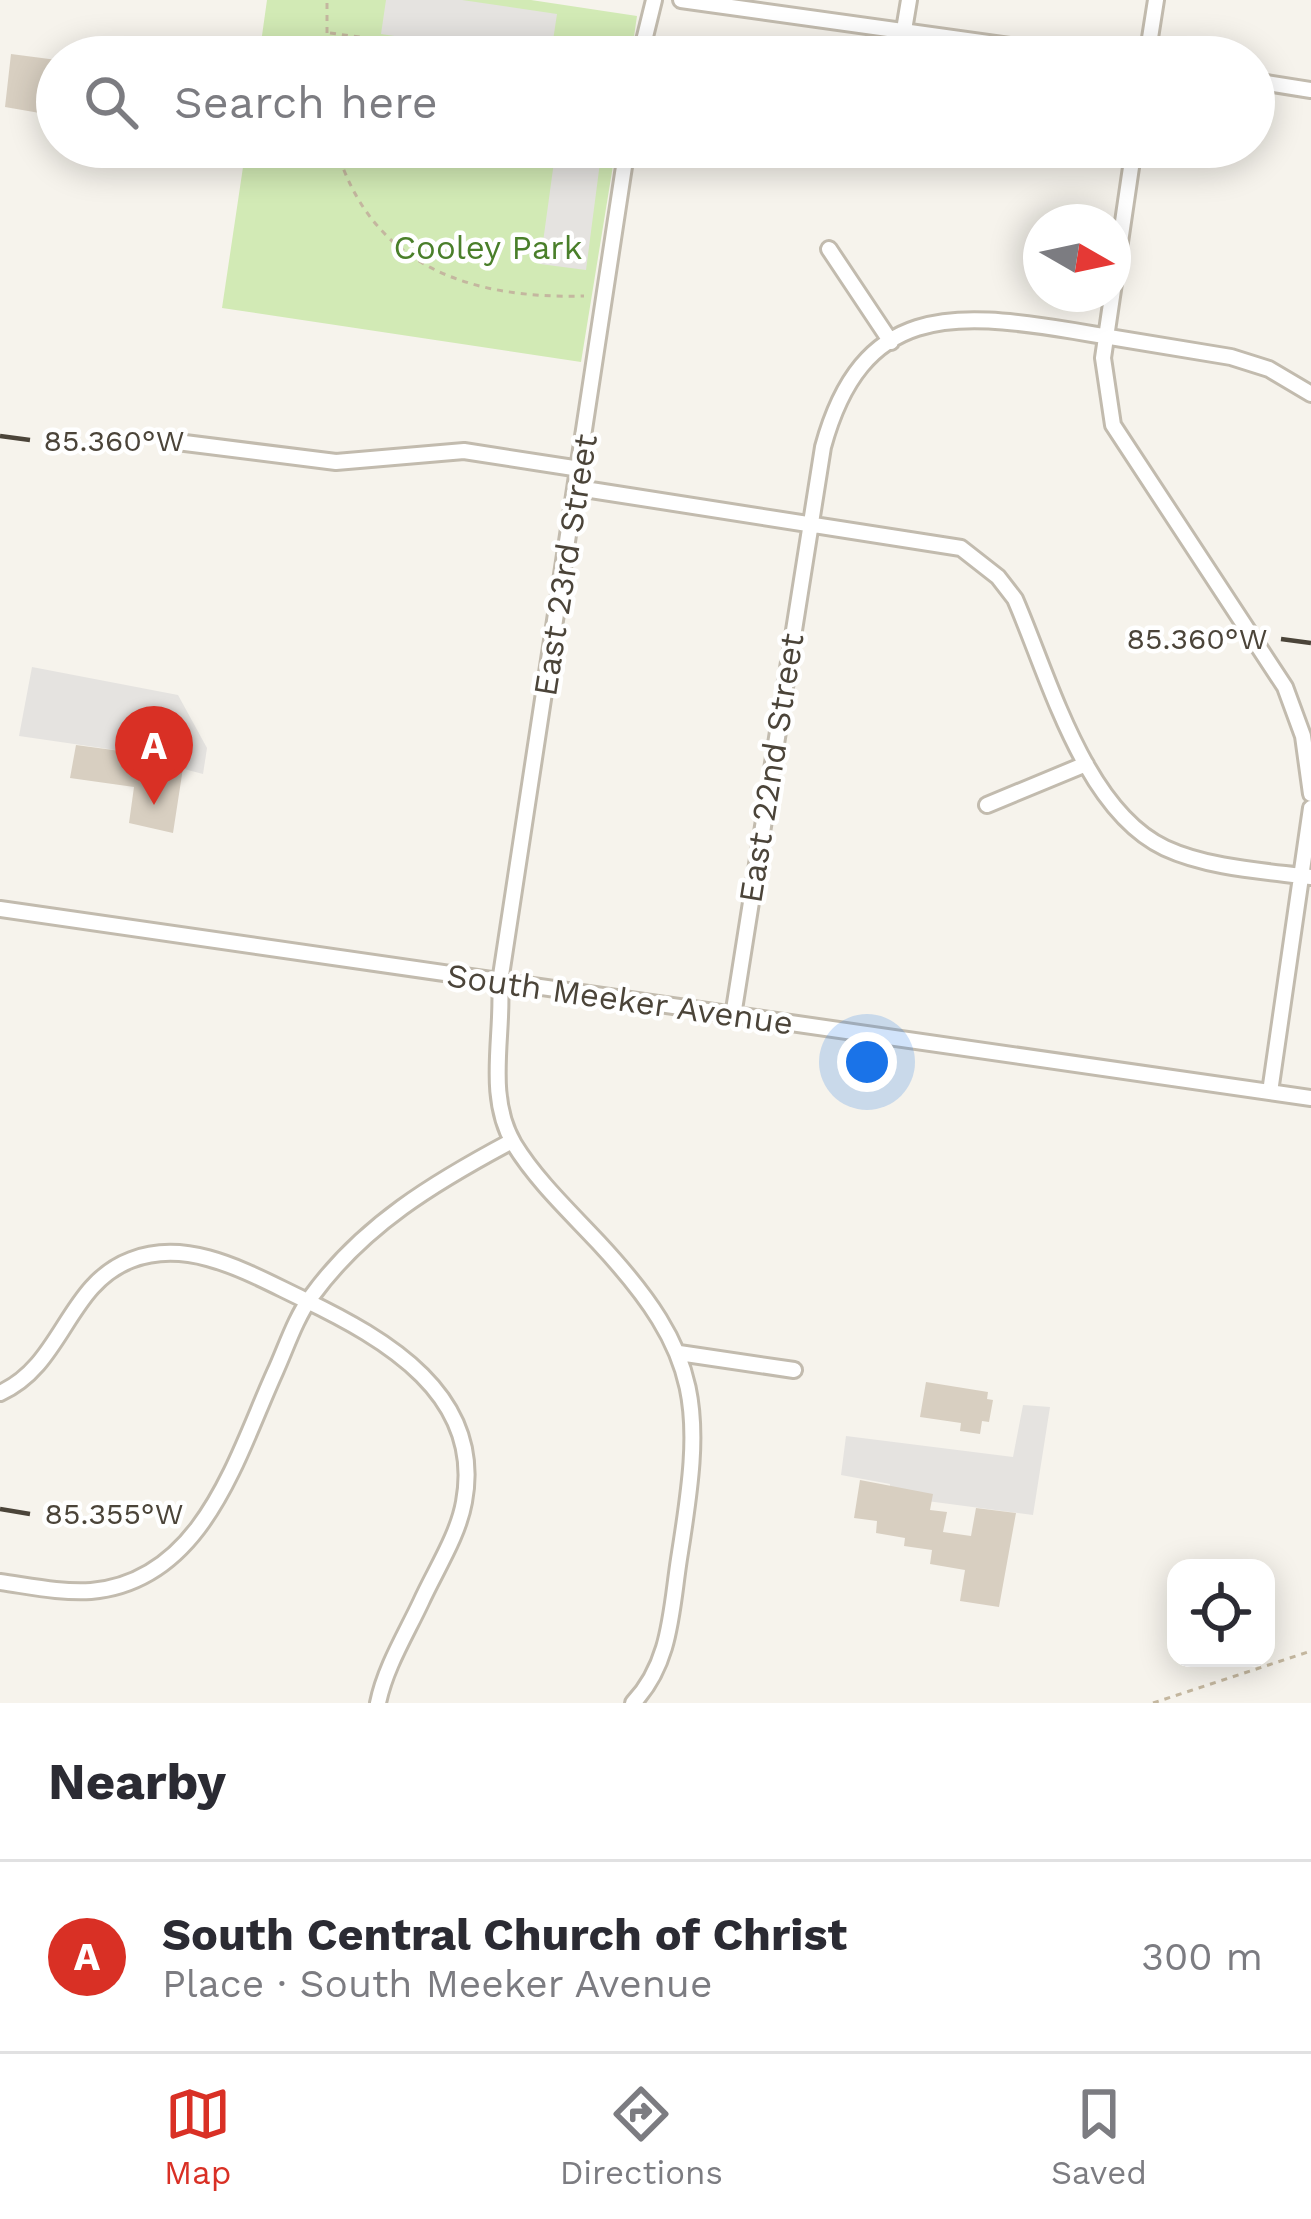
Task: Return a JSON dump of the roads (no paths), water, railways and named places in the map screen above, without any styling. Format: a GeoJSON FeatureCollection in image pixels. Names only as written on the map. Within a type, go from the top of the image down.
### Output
{"type":"FeatureCollection","features":[{"type":"Feature","properties":{"kind":"street"},"geometry":{"type":"LineString","coordinates":[[645,36],[654,0]]}},
{"type":"Feature","properties":{"kind":"street"},"geometry":{"type":"LineString","coordinates":[[681,0],[945,36]]}},
{"type":"Feature","properties":{"kind":"street"},"geometry":{"type":"LineString","coordinates":[[904,30],[909,0]]}},
{"type":"Feature","properties":{"kind":"street"},"geometry":{"type":"LineString","coordinates":[[1150,36],[1156,0]]}},
{"type":"Feature","properties":{"kind":"street"},"geometry":{"type":"LineString","coordinates":[[1275,84],[1311,90]]}},
{"type":"Feature","properties":{"kind":"street","name":"East 23rd Street"},"geometry":{"type":"LineString","coordinates":[[512,1142],[496,1062],[500,982],[624,168]]}},
{"type":"Feature","properties":{"kind":"street"},"geometry":{"type":"LineString","coordinates":[[1131,168],[1103,378],[1117,438],[1285,687],[1303,736],[1311,794]]}},
{"type":"Feature","properties":{"kind":"street"},"geometry":{"type":"LineString","coordinates":[[829,249],[891,342],[936,321],[968,316],[1231,357],[1269,369],[1311,394]]}},
{"type":"Feature","properties":{"kind":"street","name":"East 22nd Street"},"geometry":{"type":"LineString","coordinates":[[733,1016],[809,520],[831,418],[854,375],[891,342]]}},
{"type":"Feature","properties":{"kind":"street"},"geometry":{"type":"LineString","coordinates":[[169,441],[335,462],[464,451],[580,469]]}},
{"type":"Feature","properties":{"kind":"street"},"geometry":{"type":"LineString","coordinates":[[578,488],[940,541],[979,559],[1015,599],[1086,764],[1117,813],[1166,849],[1308,877]]}},
{"type":"Feature","properties":{"kind":"street"},"geometry":{"type":"LineString","coordinates":[[987,805],[1086,764]]}},
{"type":"Feature","properties":{"kind":"street"},"geometry":{"type":"LineString","coordinates":[[1270,1092],[1308,877],[1311,808]]}},
{"type":"Feature","properties":{"kind":"street","name":"South Meeker Avenue"},"geometry":{"type":"LineString","coordinates":[[0,909],[1311,1098]]}},
{"type":"Feature","properties":{"kind":"street"},"geometry":{"type":"LineString","coordinates":[[0,1582],[97,1590],[147,1574],[182,1549],[218,1494],[308,1301],[401,1205],[512,1142],[643,1290],[679,1353],[692,1399],[693,1471],[661,1667],[633,1703]]}},
{"type":"Feature","properties":{"kind":"street"},"geometry":{"type":"LineString","coordinates":[[0,1393],[40,1366],[94,1283],[118,1265],[149,1254],[210,1258],[308,1301],[422,1371],[446,1399],[463,1441],[464,1504],[379,1703]]}},
{"type":"Feature","properties":{"kind":"street"},"geometry":{"type":"LineString","coordinates":[[679,1353],[794,1370]]}},
{"type":"Feature","properties":{"kind":"place","name":"South Central Church of Christ"},"geometry":{"type":"Point","coordinates":[154,805]}},
{"type":"Feature","properties":{"kind":"park label","name":"Cooley Park"},"geometry":{"type":"Point","coordinates":[488,247]}}]}
